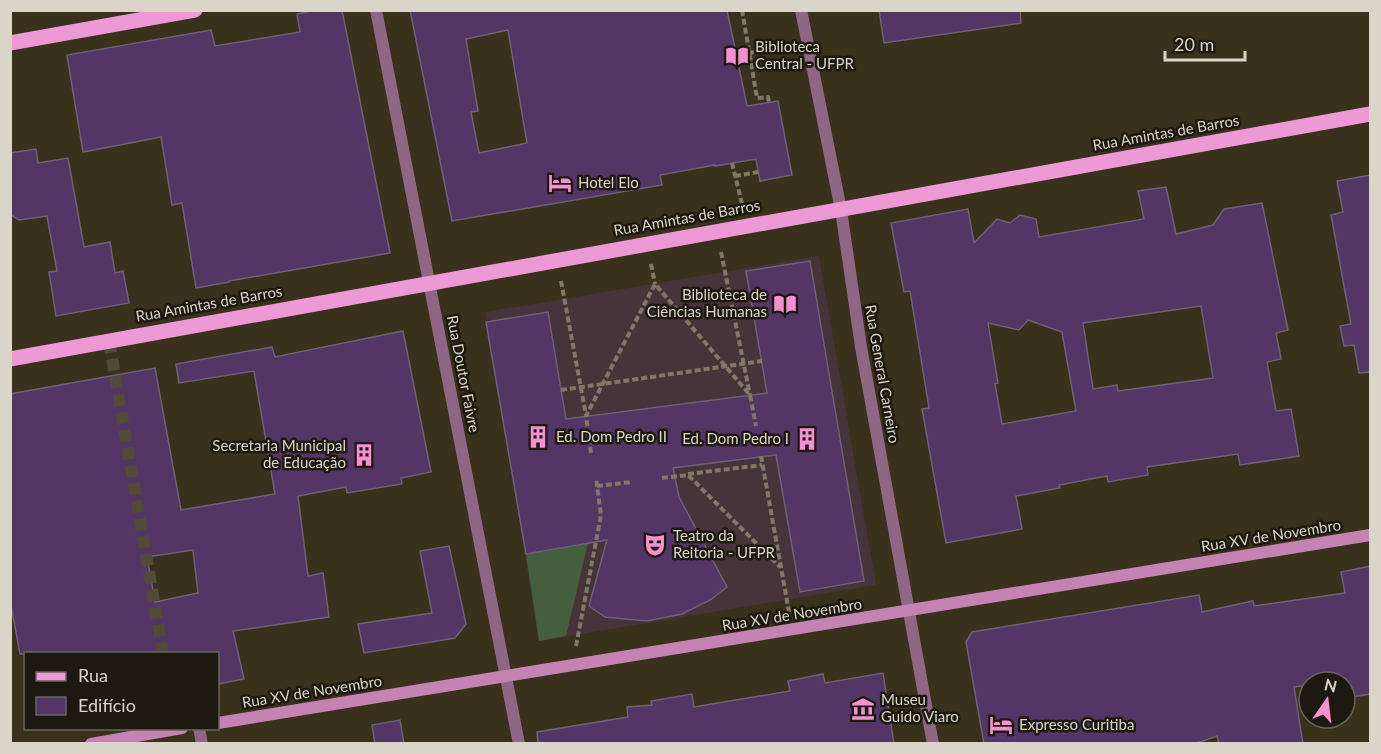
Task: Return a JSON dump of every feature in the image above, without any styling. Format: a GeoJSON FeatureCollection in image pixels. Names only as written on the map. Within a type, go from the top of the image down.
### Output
{"type":"FeatureCollection","features":[{"type":"Feature","properties":{"kind":"main road"},"geometry":{"type":"LineString","coordinates":[[10,43],[195,10]]}},
{"type":"Feature","properties":{"kind":"main road","name":"Rua Amintas de Barros"},"geometry":{"type":"LineString","coordinates":[[10,359],[1371,114]]}},
{"type":"Feature","properties":{"kind":"main road","name":"Rua XV de Novembro"},"geometry":{"type":"LineString","coordinates":[[219,723],[1371,535]]}},
{"type":"Feature","properties":{"kind":"main road"},"geometry":{"type":"LineString","coordinates":[[92,744],[176,730]]}},
{"type":"Feature","properties":{"kind":"street","name":"Rua Doutor Faivre"},"geometry":{"type":"LineString","coordinates":[[376,10],[519,744]]}},
{"type":"Feature","properties":{"kind":"street","name":"Rua General Carneiro"},"geometry":{"type":"LineString","coordinates":[[801,10],[841,210],[861,347],[933,744]]}},
{"type":"Feature","properties":{"kind":"path"},"geometry":{"type":"LineString","coordinates":[[742,10],[757,99],[768,97],[769,103]]}},
{"type":"Feature","properties":{"kind":"path"},"geometry":{"type":"LineString","coordinates":[[748,53],[807,45]]}},
{"type":"Feature","properties":{"kind":"path"},"geometry":{"type":"LineString","coordinates":[[732,163],[747,226]]}},
{"type":"Feature","properties":{"kind":"path"},"geometry":{"type":"LineString","coordinates":[[735,176],[758,172]]}},
{"type":"Feature","properties":{"kind":"path"},"geometry":{"type":"LineString","coordinates":[[717,232],[756,426]]}},
{"type":"Feature","properties":{"kind":"path"},"geometry":{"type":"LineString","coordinates":[[557,260],[591,453]]}},
{"type":"Feature","properties":{"kind":"path"},"geometry":{"type":"LineString","coordinates":[[586,416],[655,284],[750,395]]}},
{"type":"Feature","properties":{"kind":"path"},"geometry":{"type":"LineString","coordinates":[[561,390],[762,361]]}},
{"type":"Feature","properties":{"kind":"path"},"geometry":{"type":"LineString","coordinates":[[761,456],[792,630]]}},
{"type":"Feature","properties":{"kind":"path"},"geometry":{"type":"LineString","coordinates":[[662,478],[762,465]]}},
{"type":"Feature","properties":{"kind":"path"},"geometry":{"type":"LineString","coordinates":[[688,474],[781,567]]}},
{"type":"Feature","properties":{"kind":"path"},"geometry":{"type":"LineString","coordinates":[[572,664],[601,515],[596,478]]}},
{"type":"Feature","properties":{"kind":"path"},"geometry":{"type":"LineString","coordinates":[[597,486],[631,482]]}},
{"type":"Feature","properties":{"kind":"shaded area"},"geometry":{"type":"Polygon","coordinates":[[[819,256],[876,585],[539,641],[485,312],[819,256]]]}},
{"type":"Feature","properties":{"kind":"green space"},"geometry":{"type":"Polygon","coordinates":[[[588,543],[566,636],[539,641],[526,554],[588,543]]]}},
{"type":"Feature","properties":{"kind":"building"},"geometry":{"type":"Polygon","coordinates":[[[316,10],[342,10],[390,253],[196,288],[182,203],[172,205],[161,137],[83,152],[67,55],[211,30],[215,46],[300,32],[297,14],[316,10]]]}},
{"type":"Feature","properties":{"kind":"building"},"geometry":{"type":"Polygon","coordinates":[[[410,10],[727,10],[747,106],[778,101],[792,175],[760,181],[756,159],[660,175],[662,185],[452,221],[410,10]],[[508,30],[466,39],[478,111],[471,112],[479,153],[527,143],[508,30]]]}},
{"type":"Feature","properties":{"kind":"building"},"geometry":{"type":"Polygon","coordinates":[[[879,10],[1020,10],[1021,23],[884,43],[879,10]]]}},
{"type":"Feature","properties":{"kind":"building"},"geometry":{"type":"Polygon","coordinates":[[[36,149],[38,163],[68,158],[84,247],[110,242],[115,273],[123,271],[129,303],[56,316],[49,272],[57,271],[47,216],[19,220],[10,214],[10,153],[36,149]]]}},
{"type":"Feature","properties":{"kind":"building"},"geometry":{"type":"Polygon","coordinates":[[[1371,175],[1371,372],[1359,373],[1354,345],[1344,346],[1340,326],[1351,324],[1331,215],[1343,212],[1337,181],[1371,175]]]}},
{"type":"Feature","properties":{"kind":"building"},"geometry":{"type":"Polygon","coordinates":[[[1166,187],[1176,234],[1213,225],[1224,209],[1262,203],[1288,330],[1276,333],[1281,359],[1267,362],[1276,411],[1291,409],[1299,456],[1240,465],[1238,454],[1147,467],[1148,475],[1108,482],[1107,476],[1059,485],[1060,488],[1016,496],[1022,529],[946,543],[922,409],[929,408],[910,291],[904,292],[891,223],[968,209],[974,243],[997,219],[1010,223],[1020,215],[1036,219],[1039,237],[1144,219],[1138,191],[1166,187]],[[1201,306],[1083,323],[1093,389],[1117,385],[1118,391],[1213,378],[1201,306]],[[1028,320],[1019,330],[988,323],[1002,424],[1076,411],[1062,332],[1028,320]]]}},
{"type":"Feature","properties":{"kind":"building"},"geometry":{"type":"Polygon","coordinates":[[[810,261],[864,581],[800,592],[776,455],[673,468],[679,497],[727,587],[710,600],[682,614],[647,621],[605,617],[589,606],[607,540],[526,554],[486,322],[548,312],[566,419],[767,393],[746,271],[810,261]]]}},
{"type":"Feature","properties":{"kind":"building"},"geometry":{"type":"Polygon","coordinates":[[[403,331],[431,472],[401,478],[402,484],[347,493],[346,487],[298,496],[308,576],[323,573],[329,617],[233,631],[244,679],[219,684],[219,652],[24,652],[20,654],[10,600],[10,394],[155,368],[181,510],[275,494],[254,371],[179,383],[176,364],[272,347],[275,357],[403,331]],[[193,550],[147,557],[155,602],[198,593],[193,550]]]}},
{"type":"Feature","properties":{"kind":"building"},"geometry":{"type":"Polygon","coordinates":[[[449,546],[466,624],[455,638],[364,653],[358,624],[432,613],[420,551],[449,546]]]}},
{"type":"Feature","properties":{"kind":"building"},"geometry":{"type":"Polygon","coordinates":[[[1371,566],[1371,694],[1357,696],[1357,670],[1297,670],[1297,687],[1294,687],[1297,730],[1301,730],[1303,744],[1219,744],[1217,736],[1194,744],[984,744],[966,642],[972,632],[1199,595],[1202,612],[1253,601],[1254,606],[1345,593],[1341,572],[1371,566]]]}},
{"type":"Feature","properties":{"kind":"building"},"geometry":{"type":"Polygon","coordinates":[[[883,673],[894,744],[538,744],[537,732],[628,717],[627,707],[652,705],[651,701],[692,694],[694,707],[790,691],[788,681],[823,674],[825,683],[883,673]]]}},
{"type":"Feature","properties":{"kind":"building"},"geometry":{"type":"Polygon","coordinates":[[[400,720],[404,744],[375,744],[372,725],[400,720]]]}},
{"type":"Feature","properties":{"kind":"tunnel"},"geometry":{"type":"LineString","coordinates":[[109,341],[163,652]]}},
{"type":"Feature","properties":{"kind":"place","name":"Biblioteca Central - UFPR"},"geometry":{"type":"Point","coordinates":[737,56]}},
{"type":"Feature","properties":{"kind":"place","name":"Hotel Elo"},"geometry":{"type":"Point","coordinates":[560,183]}},
{"type":"Feature","properties":{"kind":"place","name":"Biblioteca de Ciências Humanas"},"geometry":{"type":"Point","coordinates":[785,304]}},
{"type":"Feature","properties":{"kind":"place","name":"Ed. Dom Pedro II"},"geometry":{"type":"Point","coordinates":[538,437]}},
{"type":"Feature","properties":{"kind":"place","name":"Ed. Dom Pedro I"},"geometry":{"type":"Point","coordinates":[807,439]}},
{"type":"Feature","properties":{"kind":"place","name":"Secretaria Municipal de Educação"},"geometry":{"type":"Point","coordinates":[364,455]}},
{"type":"Feature","properties":{"kind":"place","name":"Teatro da Reitoria - UFPR"},"geometry":{"type":"Point","coordinates":[655,545]}},
{"type":"Feature","properties":{"kind":"place","name":"Museu Guido Viaro"},"geometry":{"type":"Point","coordinates":[863,709]}},
{"type":"Feature","properties":{"kind":"place","name":"Expresso Curitiba"},"geometry":{"type":"Point","coordinates":[1001,725]}}]}
